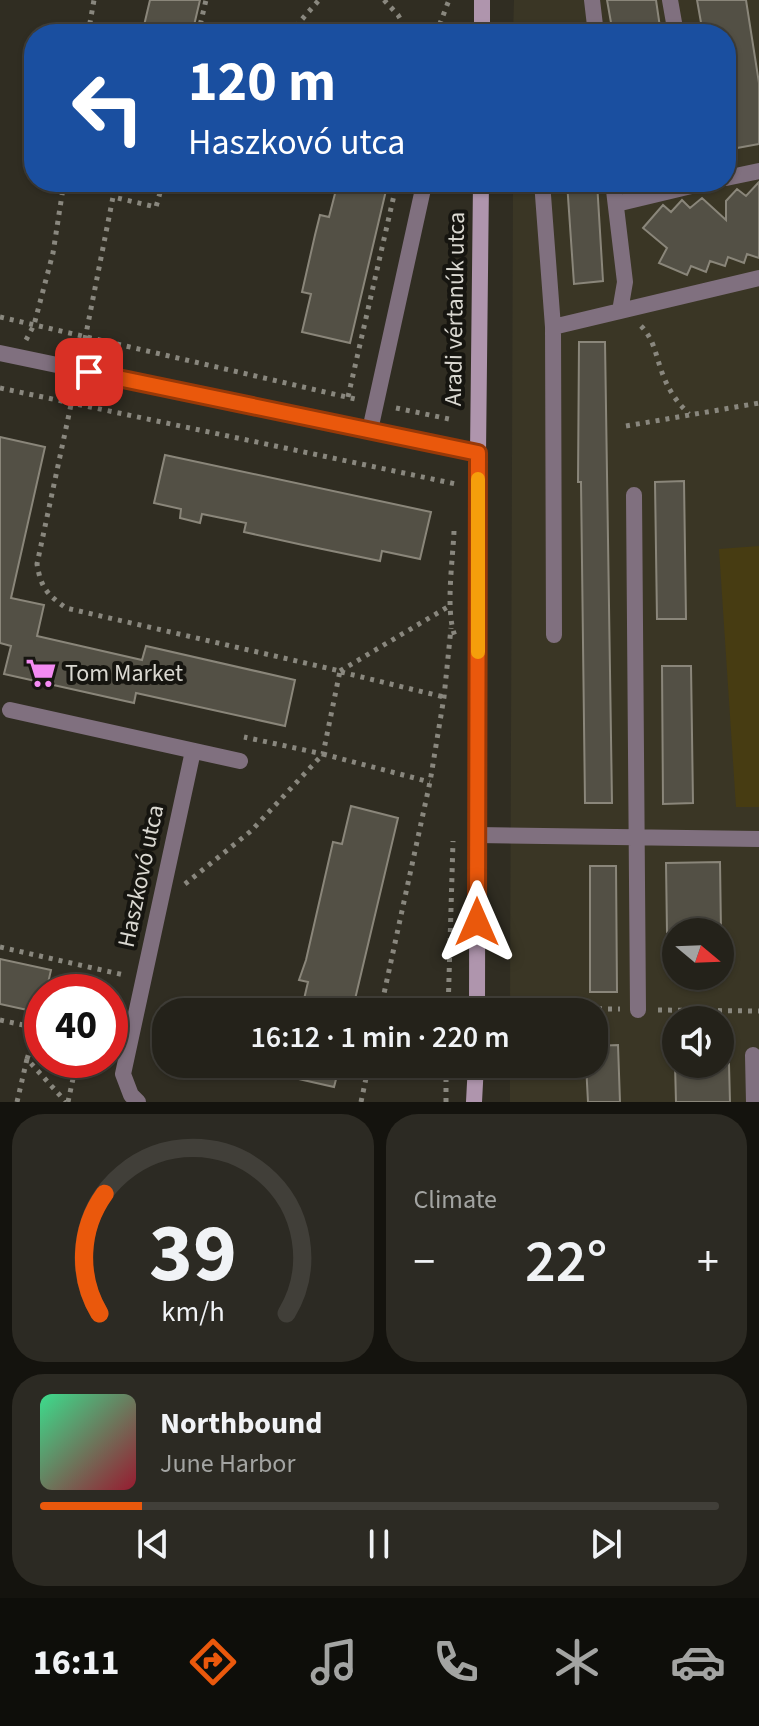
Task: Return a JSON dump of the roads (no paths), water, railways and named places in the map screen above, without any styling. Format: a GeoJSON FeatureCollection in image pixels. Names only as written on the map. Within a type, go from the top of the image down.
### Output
{"type":"FeatureCollection","features":[{"type":"Feature","properties":{"kind":"street"},"geometry":{"type":"LineString","coordinates":[[482,0],[482,24]]}},
{"type":"Feature","properties":{"kind":"street"},"geometry":{"type":"LineString","coordinates":[[592,0],[595,24]]}},
{"type":"Feature","properties":{"kind":"street"},"geometry":{"type":"LineString","coordinates":[[670,0],[674,24]]}},
{"type":"Feature","properties":{"kind":"street"},"geometry":{"type":"LineString","coordinates":[[736,176],[759,171]]}},
{"type":"Feature","properties":{"kind":"street"},"geometry":{"type":"LineString","coordinates":[[370,430],[422,192]]}},
{"type":"Feature","properties":{"kind":"street","name":"Aradi vértanúk utca"},"geometry":{"type":"LineString","coordinates":[[477,998],[481,192]]}},
{"type":"Feature","properties":{"kind":"street"},"geometry":{"type":"LineString","coordinates":[[543,192],[553,327],[554,635]]}},
{"type":"Feature","properties":{"kind":"street"},"geometry":{"type":"LineString","coordinates":[[614,192],[625,282],[620,311]]}},
{"type":"Feature","properties":{"kind":"street"},"geometry":{"type":"LineString","coordinates":[[616,204],[663,192]]}},
{"type":"Feature","properties":{"kind":"street"},"geometry":{"type":"LineString","coordinates":[[553,327],[759,278]]}},
{"type":"Feature","properties":{"kind":"street"},"geometry":{"type":"LineString","coordinates":[[0,353],[478,453]]}},
{"type":"Feature","properties":{"kind":"street"},"geometry":{"type":"LineString","coordinates":[[634,495],[638,1010]]}},
{"type":"Feature","properties":{"kind":"street"},"geometry":{"type":"LineString","coordinates":[[10,710],[240,761]]}},
{"type":"Feature","properties":{"kind":"street","name":"Haszkovó utca"},"geometry":{"type":"LineString","coordinates":[[138,1102],[131,1095],[123,1074],[193,751]]}},
{"type":"Feature","properties":{"kind":"street"},"geometry":{"type":"LineString","coordinates":[[477,835],[759,839]]}},
{"type":"Feature","properties":{"kind":"street"},"geometry":{"type":"LineString","coordinates":[[753,1055],[754,1102]]}},
{"type":"Feature","properties":{"kind":"street"},"geometry":{"type":"LineString","coordinates":[[474,1102],[475,1078]]}},
{"type":"Feature","properties":{"kind":"place","name":"Tom Market"},"geometry":{"type":"Point","coordinates":[41,673]}}]}
